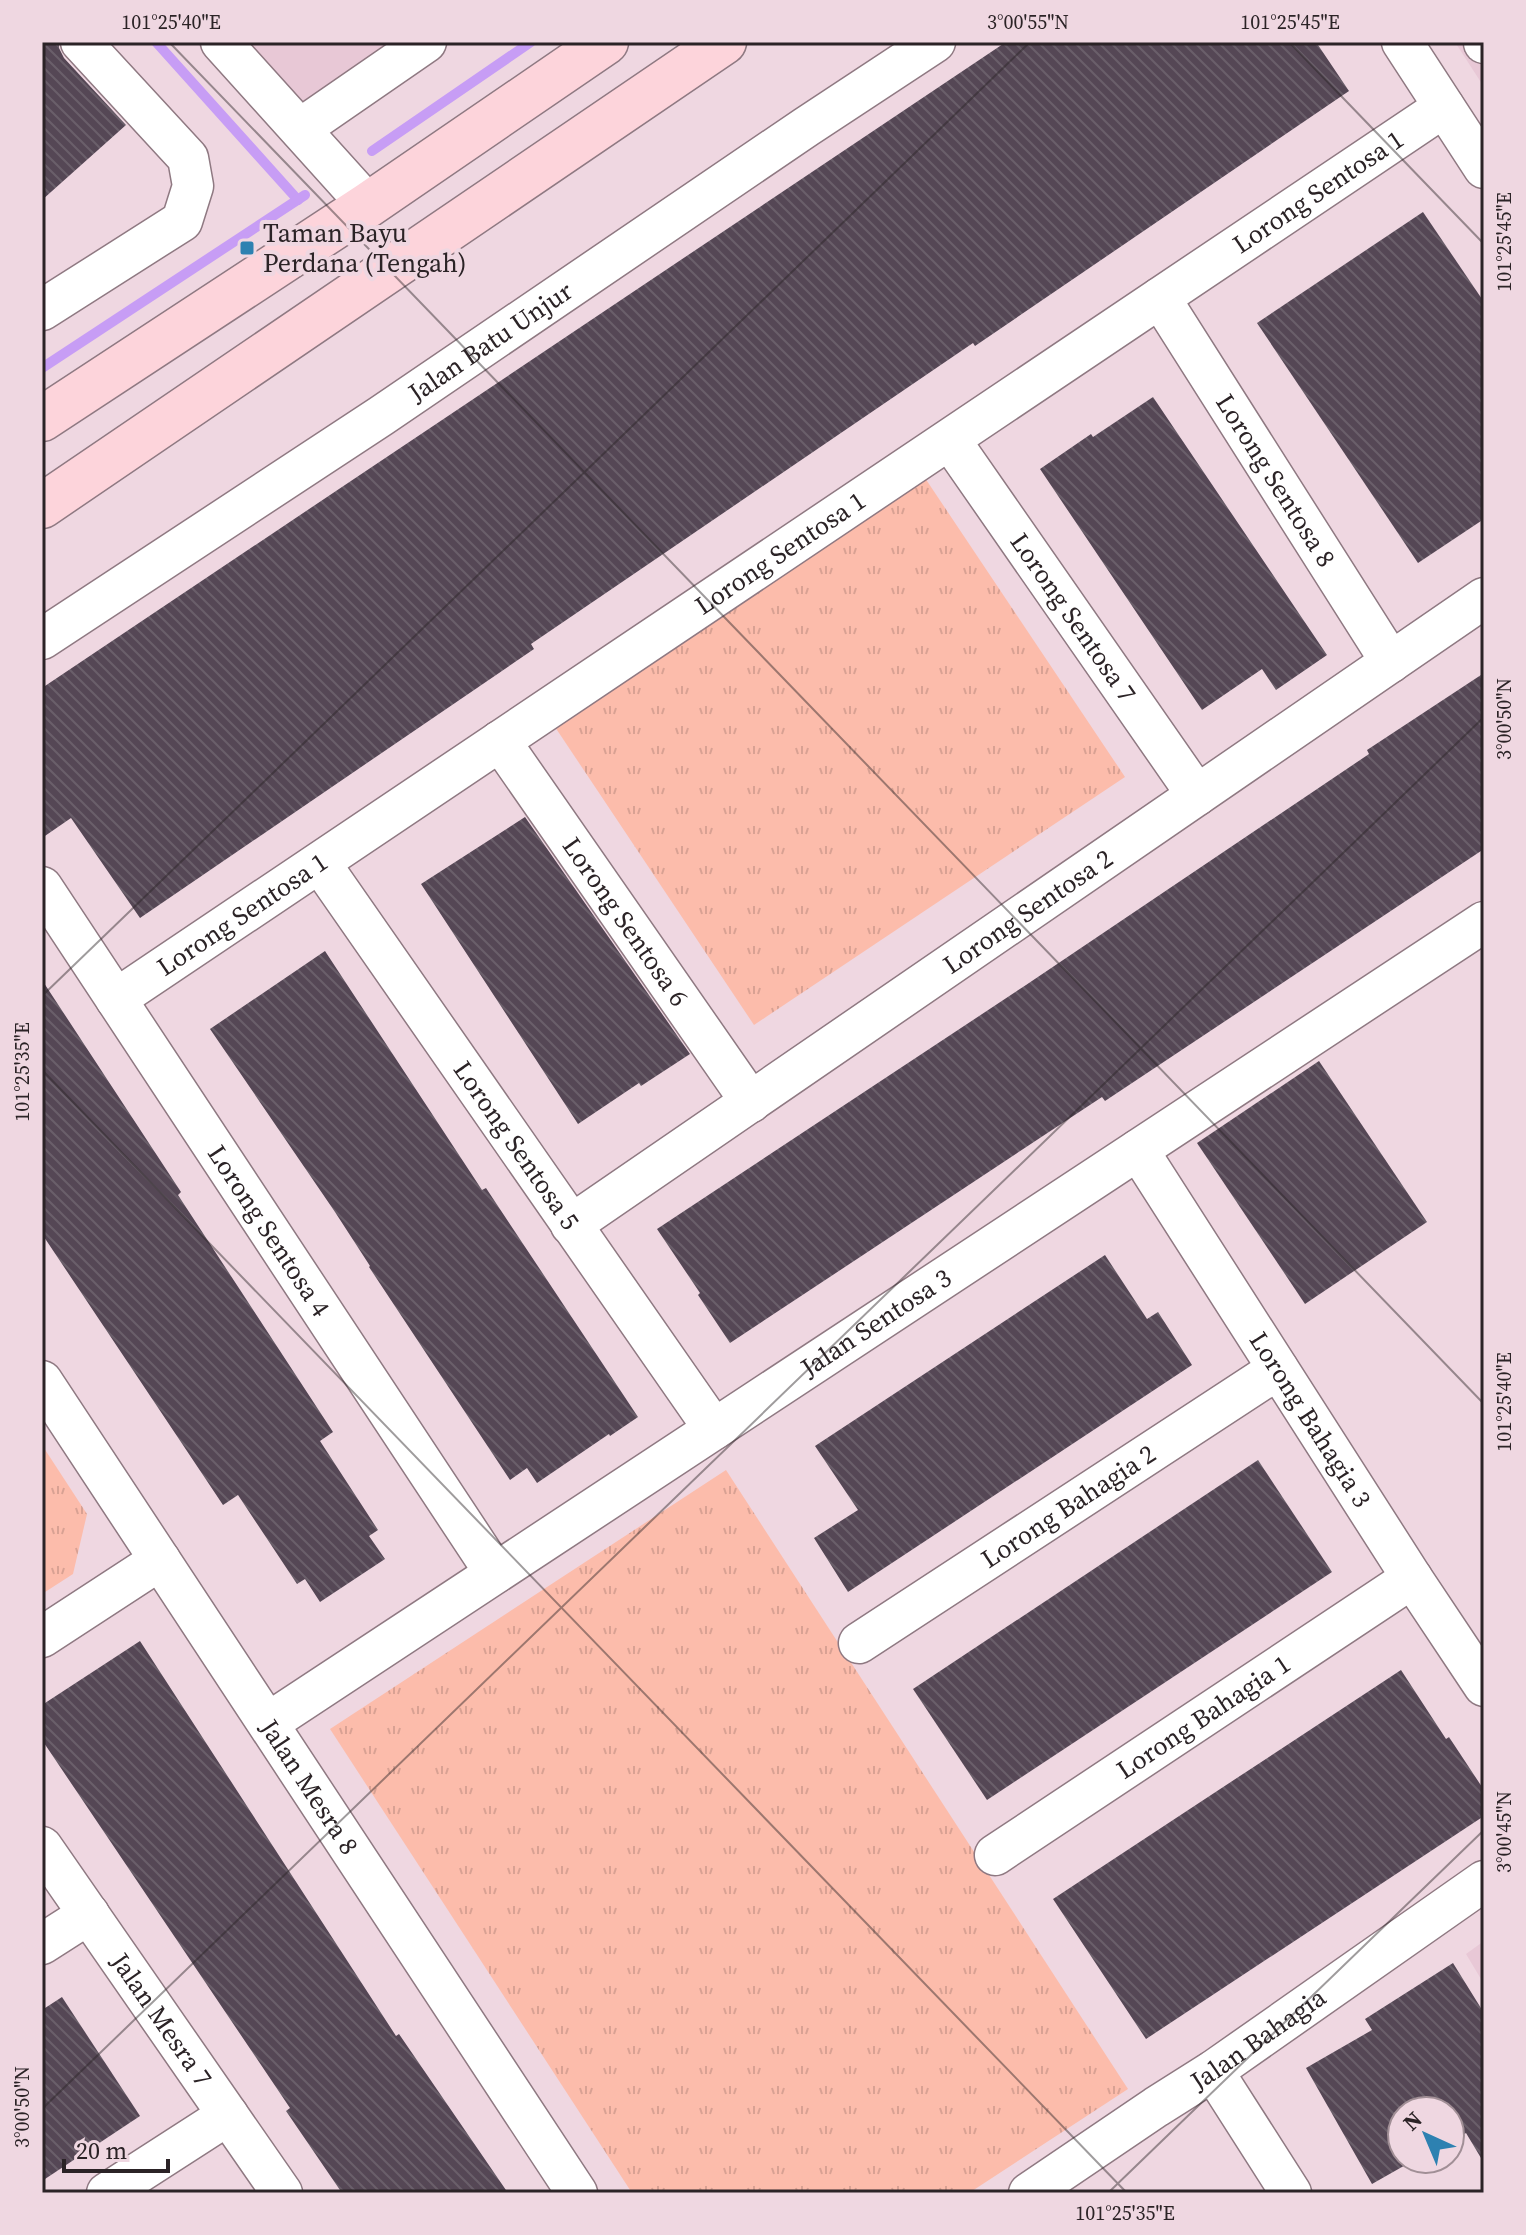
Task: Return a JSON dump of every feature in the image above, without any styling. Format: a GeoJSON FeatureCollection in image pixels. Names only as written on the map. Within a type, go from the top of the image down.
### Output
{"type":"FeatureCollection","features":[{"type":"Feature","properties":{"kind":"main road"},"geometry":{"type":"LineString","coordinates":[[42,419],[368,205],[606,42]]}},
{"type":"Feature","properties":{"kind":"main road"},"geometry":{"type":"LineString","coordinates":[[42,506],[724,42]]}},
{"type":"Feature","properties":{"kind":"street"},"geometry":{"type":"LineString","coordinates":[[42,310],[182,221],[193,186],[188,158],[81,42]]}},
{"type":"Feature","properties":{"kind":"street"},"geometry":{"type":"LineString","coordinates":[[221,42],[368,205]]}},
{"type":"Feature","properties":{"kind":"street"},"geometry":{"type":"LineString","coordinates":[[300,129],[426,42]]}},
{"type":"Feature","properties":{"kind":"street","name":"Jalan Batu Unjur"},"geometry":{"type":"LineString","coordinates":[[42,639],[381,416],[935,42]]}},
{"type":"Feature","properties":{"kind":"street"},"geometry":{"type":"LineString","coordinates":[[1402,42],[1484,168]]}},
{"type":"Feature","properties":{"kind":"street","name":"Lorong Sentosa 1"},"geometry":{"type":"LineString","coordinates":[[116,999],[1444,107]]}},
{"type":"Feature","properties":{"kind":"street","name":"Lorong Sentosa 8"},"geometry":{"type":"LineString","coordinates":[[1160,298],[1391,662]]}},
{"type":"Feature","properties":{"kind":"street","name":"Lorong Sentosa 7"},"geometry":{"type":"LineString","coordinates":[[950,440],[1197,795]]}},
{"type":"Feature","properties":{"kind":"street","name":"Lorong Sentosa 2"},"geometry":{"type":"LineString","coordinates":[[571,1225],[1484,598]]}},
{"type":"Feature","properties":{"kind":"street","name":"Lorong Sentosa 6"},"geometry":{"type":"LineString","coordinates":[[500,741],[751,1102]]}},
{"type":"Feature","properties":{"kind":"street","name":"Lorong Sentosa 5"},"geometry":{"type":"LineString","coordinates":[[320,863],[714,1429]]}},
{"type":"Feature","properties":{"kind":"street","name":"Lorong Sentosa 4"},"geometry":{"type":"LineString","coordinates":[[42,887],[495,1573]]}},
{"type":"Feature","properties":{"kind":"street","name":"Jalan Sentosa 3"},"geometry":{"type":"LineString","coordinates":[[268,1723],[1138,1150],[1481,930]]}},
{"type":"Feature","properties":{"kind":"street","name":"Lorong Bahagia 3"},"geometry":{"type":"LineString","coordinates":[[1138,1150],[1484,1686]]}},
{"type":"Feature","properties":{"kind":"street","name":"Lorong Bahagia 2"},"geometry":{"type":"LineString","coordinates":[[859,1643],[1278,1369]]}},
{"type":"Feature","properties":{"kind":"street","name":"Jalan Mesra 8"},"geometry":{"type":"LineString","coordinates":[[42,1381],[577,2193]]}},
{"type":"Feature","properties":{"kind":"street"},"geometry":{"type":"LineString","coordinates":[[42,1637],[160,1560]]}},
{"type":"Feature","properties":{"kind":"street","name":"Lorong Bahagia 1"},"geometry":{"type":"LineString","coordinates":[[995,1855],[1412,1578]]}},
{"type":"Feature","properties":{"kind":"street","name":"Jalan Mesra 7"},"geometry":{"type":"LineString","coordinates":[[42,1847],[282,2193]]}},
{"type":"Feature","properties":{"kind":"street","name":"Jalan Bahagia"},"geometry":{"type":"LineString","coordinates":[[1029,2193],[1213,2071],[1484,1881]]}},
{"type":"Feature","properties":{"kind":"street"},"geometry":{"type":"LineString","coordinates":[[42,1944],[89,1914]]}},
{"type":"Feature","properties":{"kind":"street"},"geometry":{"type":"LineString","coordinates":[[1213,2071],[1291,2193]]}},
{"type":"Feature","properties":{"kind":"street"},"geometry":{"type":"LineString","coordinates":[[107,2193],[228,2115]]}},
{"type":"Feature","properties":{"kind":"shaded area"},"geometry":{"type":"Polygon","coordinates":[[[238,42],[401,42],[301,110],[238,42]]]}},
{"type":"Feature","properties":{"kind":"shaded area"},"geometry":{"type":"Polygon","coordinates":[[[1455,42],[1484,42],[1484,87],[1455,42]]]}},
{"type":"Feature","properties":{"kind":"shaded area"},"geometry":{"type":"Polygon","coordinates":[[[1484,1941],[1484,1984],[1466,1954],[1484,1941]]]}},
{"type":"Feature","properties":{"kind":"green space"},"geometry":{"type":"Polygon","coordinates":[[[923,475],[1125,777],[754,1025],[553,724],[923,475]]]}},
{"type":"Feature","properties":{"kind":"green space"},"geometry":{"type":"Polygon","coordinates":[[[42,1445],[87,1514],[73,1574],[42,1594],[42,1445]]]}},
{"type":"Feature","properties":{"kind":"green space"},"geometry":{"type":"Polygon","coordinates":[[[726,1470],[1128,2089],[969,2193],[632,2193],[330,1729],[726,1470]]]}},
{"type":"Feature","properties":{"kind":"building"},"geometry":{"type":"Polygon","coordinates":[[[42,42],[59,42],[64,58],[126,125],[42,200],[42,42]]]}},
{"type":"Feature","properties":{"kind":"building"},"geometry":{"type":"Polygon","coordinates":[[[1006,42],[1316,42],[1349,91],[531,644],[534,649],[140,918],[71,818],[42,838],[42,688],[1006,42]]]}},
{"type":"Feature","properties":{"kind":"building"},"geometry":{"type":"Polygon","coordinates":[[[1423,212],[1484,302],[1484,519],[1418,563],[1257,323],[1423,212]]]}},
{"type":"Feature","properties":{"kind":"building"},"geometry":{"type":"Polygon","coordinates":[[[1153,397],[1327,655],[1276,690],[1262,669],[1202,710],[1040,469],[1153,397]]]}},
{"type":"Feature","properties":{"kind":"building"},"geometry":{"type":"Polygon","coordinates":[[[1484,673],[1484,849],[1105,1101],[1102,1097],[730,1343],[657,1229],[1026,985],[1484,673]]]}},
{"type":"Feature","properties":{"kind":"building"},"geometry":{"type":"Polygon","coordinates":[[[525,817],[690,1054],[641,1086],[639,1083],[578,1124],[421,884],[525,817]]]}},
{"type":"Feature","properties":{"kind":"building"},"geometry":{"type":"Polygon","coordinates":[[[325,951],[482,1190],[486,1188],[638,1417],[537,1483],[527,1468],[510,1480],[335,1212],[210,1029],[325,951]]]}},
{"type":"Feature","properties":{"kind":"building"},"geometry":{"type":"Polygon","coordinates":[[[42,980],[333,1432],[320,1441],[378,1530],[369,1536],[385,1559],[320,1602],[305,1579],[297,1584],[238,1495],[223,1505],[42,1234],[42,980]]]}},
{"type":"Feature","properties":{"kind":"building"},"geometry":{"type":"Polygon","coordinates":[[[1319,1061],[1427,1222],[1305,1304],[1197,1143],[1319,1061]]]}},
{"type":"Feature","properties":{"kind":"building"},"geometry":{"type":"Polygon","coordinates":[[[1105,1255],[1147,1319],[1158,1312],[1192,1365],[848,1592],[814,1538],[858,1510],[815,1446],[1105,1255]]]}},
{"type":"Feature","properties":{"kind":"building"},"geometry":{"type":"Polygon","coordinates":[[[1258,1460],[1332,1572],[987,1800],[913,1689],[1258,1460]]]}},
{"type":"Feature","properties":{"kind":"building"},"geometry":{"type":"Polygon","coordinates":[[[140,1641],[396,2036],[399,2034],[508,2193],[342,2193],[286,2111],[290,2108],[42,1740],[42,1705],[140,1641]]]}},
{"type":"Feature","properties":{"kind":"building"},"geometry":{"type":"Polygon","coordinates":[[[1401,1670],[1484,1790],[1484,1816],[1146,2039],[1053,1899],[1401,1670]]]}},
{"type":"Feature","properties":{"kind":"building"},"geometry":{"type":"Polygon","coordinates":[[[1453,1963],[1484,2013],[1484,2163],[1466,2133],[1466,2095],[1386,2095],[1388,2175],[1372,2184],[1306,2068],[1372,2030],[1365,2019],[1453,1963]]]}},
{"type":"Feature","properties":{"kind":"building"},"geometry":{"type":"Polygon","coordinates":[[[62,1997],[140,2116],[42,2181],[42,2010],[62,1997]]]}},
{"type":"Feature","properties":{"kind":"waterway"},"geometry":{"type":"LineString","coordinates":[[156,42],[298,200]]}},
{"type":"Feature","properties":{"kind":"waterway"},"geometry":{"type":"LineString","coordinates":[[372,151],[531,42]]}},
{"type":"Feature","properties":{"kind":"waterway"},"geometry":{"type":"LineString","coordinates":[[42,368],[305,195]]}},
{"type":"Feature","properties":{"kind":"place","name":"Taman Bayu Perdana (Tengah)"},"geometry":{"type":"Point","coordinates":[247,248]}}]}
